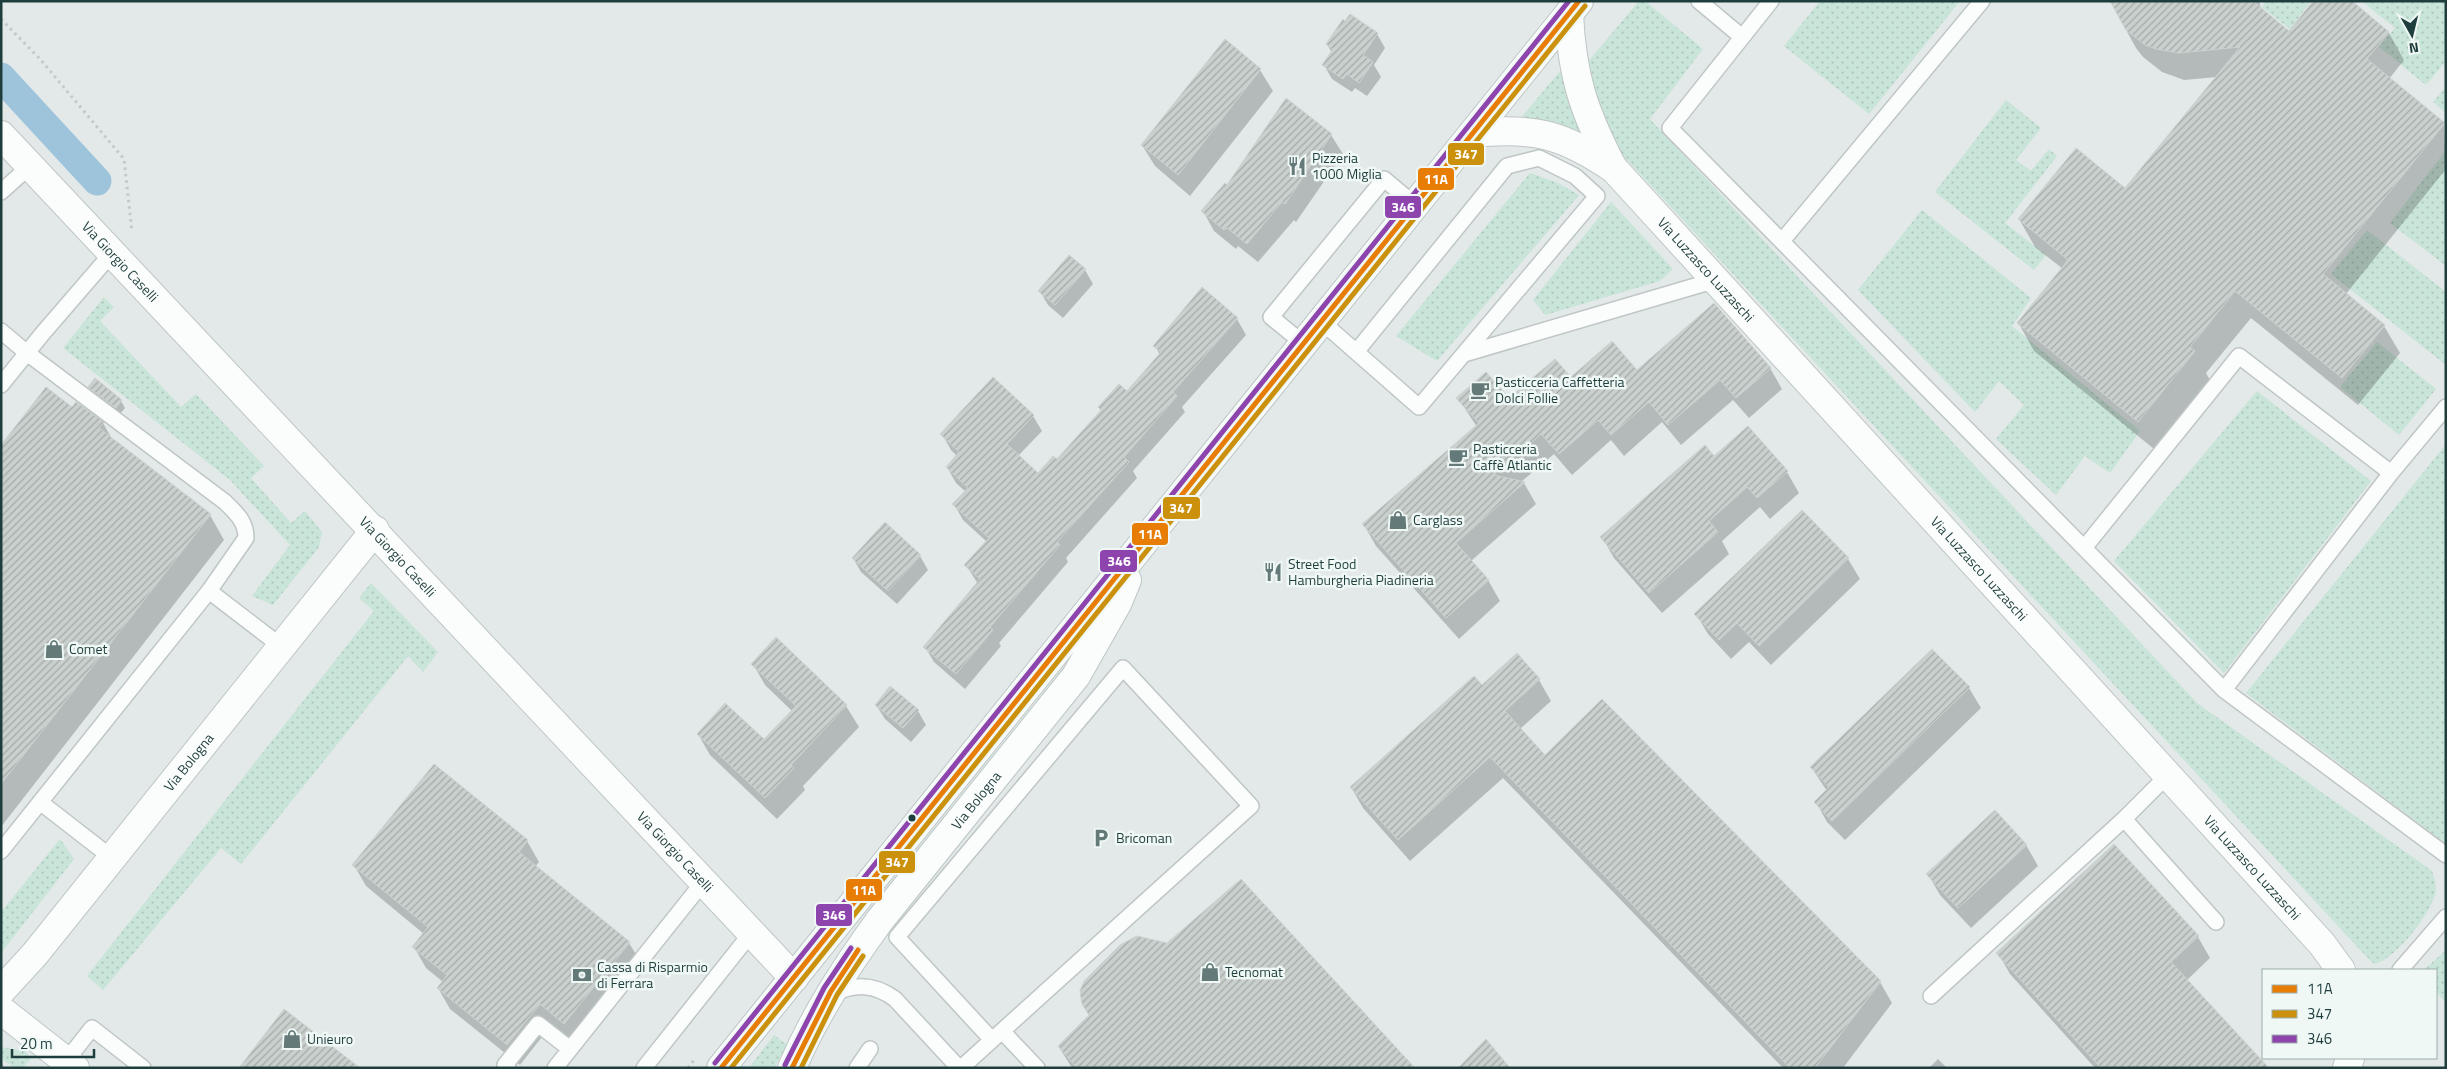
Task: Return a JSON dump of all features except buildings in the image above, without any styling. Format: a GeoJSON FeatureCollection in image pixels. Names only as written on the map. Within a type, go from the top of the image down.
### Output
{"type":"FeatureCollection","features":[{"type":"Feature","properties":{"kind":"street","name":"Via Bologna"},"geometry":{"type":"LineString","coordinates":[[721,1068],[1574,8]]}},
{"type":"Feature","properties":{"kind":"street","name":"Via Luzzasco Luzzaschi"},"geometry":{"type":"LineString","coordinates":[[1574,8],[1571,46],[1582,102],[1614,169]]}},
{"type":"Feature","properties":{"kind":"street","name":"Via Luzzasco Luzzaschi"},"geometry":{"type":"LineString","coordinates":[[1473,133],[1526,130],[1547,134],[1590,152],[1614,169],[2322,944],[2340,969]]}},
{"type":"Feature","properties":{"kind":"street","name":"Via Giorgio Caselli"},"geometry":{"type":"LineString","coordinates":[[1,135],[30,166],[122,245],[375,530],[794,978]]}},
{"type":"Feature","properties":{"kind":"street","name":"Via Bologna"},"geometry":{"type":"LineString","coordinates":[[1,991],[35,954],[375,530]]}},
{"type":"Feature","properties":{"kind":"street","name":"Via Bologna"},"geometry":{"type":"LineString","coordinates":[[797,1058],[828,997],[880,920],[1076,676],[1118,602],[1141,546]]}},
{"type":"Feature","properties":{"kind":"street","name":"Via Bologna"},"geometry":{"type":"LineString","coordinates":[[794,978],[804,1005],[797,1058]]}},
{"type":"Feature","properties":{"kind":"street"},"geometry":{"type":"LineString","coordinates":[[1,1010],[71,1064]]}},
{"type":"Feature","properties":{"kind":"lane"},"geometry":{"type":"LineString","coordinates":[[1699,1],[1742,37]]}},
{"type":"Feature","properties":{"kind":"lane"},"geometry":{"type":"LineString","coordinates":[[1771,1],[1670,128],[2224,690],[2446,855]]}},
{"type":"Feature","properties":{"kind":"lane"},"geometry":{"type":"LineString","coordinates":[[1782,241],[1982,1]]}},
{"type":"Feature","properties":{"kind":"lane"},"geometry":{"type":"LineString","coordinates":[[1322,322],[1419,408],[1597,196],[1575,176],[1539,158],[1507,166],[1356,352]]}},
{"type":"Feature","properties":{"kind":"lane"},"geometry":{"type":"LineString","coordinates":[[1,192],[30,166]]}},
{"type":"Feature","properties":{"kind":"lane"},"geometry":{"type":"LineString","coordinates":[[1304,344],[1271,317],[1384,178],[1415,205]]}},
{"type":"Feature","properties":{"kind":"lane"},"geometry":{"type":"LineString","coordinates":[[1,386],[122,245]]}},
{"type":"Feature","properties":{"kind":"lane"},"geometry":{"type":"LineString","coordinates":[[1464,354],[1716,280]]}},
{"type":"Feature","properties":{"kind":"lane"},"geometry":{"type":"LineString","coordinates":[[1,331],[27,354],[225,502],[242,519],[246,528],[246,538],[209,591],[1,851]]}},
{"type":"Feature","properties":{"kind":"lane"},"geometry":{"type":"LineString","coordinates":[[2084,548],[2239,356],[2391,473]]}},
{"type":"Feature","properties":{"kind":"lane"},"geometry":{"type":"LineString","coordinates":[[2224,690],[2391,473],[2446,407]]}},
{"type":"Feature","properties":{"kind":"lane"},"geometry":{"type":"LineString","coordinates":[[209,591],[282,646]]}},
{"type":"Feature","properties":{"kind":"lane"},"geometry":{"type":"LineString","coordinates":[[828,997],[841,990],[863,985],[885,991],[895,999],[960,1068],[997,1036],[1251,806],[1123,668],[896,937],[997,1036],[1031,1066]]}},
{"type":"Feature","properties":{"kind":"lane"},"geometry":{"type":"LineString","coordinates":[[1931,996],[2124,819],[2168,775]]}},
{"type":"Feature","properties":{"kind":"lane"},"geometry":{"type":"LineString","coordinates":[[40,802],[112,858]]}},
{"type":"Feature","properties":{"kind":"lane"},"geometry":{"type":"LineString","coordinates":[[2124,819],[2216,922]]}},
{"type":"Feature","properties":{"kind":"lane"},"geometry":{"type":"LineString","coordinates":[[555,1068],[704,881]]}},
{"type":"Feature","properties":{"kind":"lane"},"geometry":{"type":"LineString","coordinates":[[2401,969],[2446,917]]}},
{"type":"Feature","properties":{"kind":"lane"},"geometry":{"type":"LineString","coordinates":[[644,1068],[752,932]]}},
{"type":"Feature","properties":{"kind":"lane"},"geometry":{"type":"LineString","coordinates":[[508,1068],[505,1066],[538,1024],[570,1049]]}},
{"type":"Feature","properties":{"kind":"lane"},"geometry":{"type":"LineString","coordinates":[[71,1064],[92,1028],[142,1068]]}},
{"type":"Feature","properties":{"kind":"lane"},"geometry":{"type":"LineString","coordinates":[[857,1068],[870,1048]]}},
{"type":"Feature","properties":{"kind":"path"},"geometry":{"type":"LineString","coordinates":[[1,18],[40,59],[124,159],[122,245]]}},
{"type":"Feature","properties":{"kind":"path"},"geometry":{"type":"LineString","coordinates":[[1,1065],[4,1068]]}},
{"type":"Feature","properties":{"kind":"green space"},"geometry":{"type":"Polygon","coordinates":[[[1639,1],[1645,1],[1703,49],[1650,119],[2197,703],[2432,871],[2436,890],[2428,910],[2402,945],[2392,954],[2374,964],[2364,954],[1617,149],[1600,119],[1587,63],[1639,1]]]}},
{"type":"Feature","properties":{"kind":"green space"},"geometry":{"type":"Polygon","coordinates":[[[1820,1],[1960,1],[1869,114],[1784,46],[1820,1]]]}},
{"type":"Feature","properties":{"kind":"green space"},"geometry":{"type":"Polygon","coordinates":[[[2266,1],[2311,1],[2290,29],[2262,7],[2266,1]]]}},
{"type":"Feature","properties":{"kind":"green space"},"geometry":{"type":"Polygon","coordinates":[[[2365,1],[2446,1],[2446,61],[2426,85],[2379,47],[2395,28],[2364,3],[2365,1]]]}},
{"type":"Feature","properties":{"kind":"green space"},"geometry":{"type":"Polygon","coordinates":[[[1562,69],[1570,105],[1586,137],[1570,128],[1554,123],[1520,119],[1562,69]]]}},
{"type":"Feature","properties":{"kind":"green space"},"geometry":{"type":"Polygon","coordinates":[[[2446,87],[2446,113],[2433,102],[2446,87]]]}},
{"type":"Feature","properties":{"kind":"green space"},"geometry":{"type":"Polygon","coordinates":[[[2006,100],[2041,128],[2016,160],[2031,171],[2049,149],[2057,156],[2005,223],[2046,255],[2034,270],[1935,192],[2006,100]]]}},
{"type":"Feature","properties":{"kind":"green space"},"geometry":{"type":"Polygon","coordinates":[[[2446,150],[2446,266],[2390,223],[2446,150]]]}},
{"type":"Feature","properties":{"kind":"green space"},"geometry":{"type":"Polygon","coordinates":[[[1530,173],[1558,183],[1579,195],[1437,361],[1396,336],[1530,173]]]}},
{"type":"Feature","properties":{"kind":"green space"},"geometry":{"type":"Polygon","coordinates":[[[1611,202],[1673,269],[1660,281],[1545,315],[1533,300],[1611,202]]]}},
{"type":"Feature","properties":{"kind":"green space"},"geometry":{"type":"Polygon","coordinates":[[[1922,210],[2031,298],[2012,326],[2140,431],[2110,473],[2085,456],[2056,495],[1996,439],[2024,405],[1999,381],[1975,412],[1858,290],[1922,210]]]}},
{"type":"Feature","properties":{"kind":"green space"},"geometry":{"type":"Polygon","coordinates":[[[2367,230],[2446,292],[2446,365],[2331,274],[2367,230]]]}},
{"type":"Feature","properties":{"kind":"green space"},"geometry":{"type":"Polygon","coordinates":[[[104,297],[114,307],[100,321],[181,407],[196,394],[264,466],[251,478],[291,523],[305,511],[322,532],[319,547],[273,605],[252,596],[290,545],[230,480],[63,348],[104,297]]]}},
{"type":"Feature","properties":{"kind":"green space"},"geometry":{"type":"Polygon","coordinates":[[[2377,342],[2436,389],[2399,435],[2340,387],[2377,342]]]}},
{"type":"Feature","properties":{"kind":"green space"},"geometry":{"type":"Polygon","coordinates":[[[2257,391],[2371,481],[2224,673],[2114,561],[2257,391]]]}},
{"type":"Feature","properties":{"kind":"green space"},"geometry":{"type":"Polygon","coordinates":[[[2446,444],[2446,844],[2246,693],[2446,444]]]}},
{"type":"Feature","properties":{"kind":"green space"},"geometry":{"type":"Polygon","coordinates":[[[371,583],[438,652],[423,672],[408,656],[241,864],[221,848],[103,990],[87,976],[374,611],[359,598],[371,583]]]}},
{"type":"Feature","properties":{"kind":"green space"},"geometry":{"type":"Polygon","coordinates":[[[60,839],[74,859],[1,953],[1,912],[60,839]]]}},
{"type":"Feature","properties":{"kind":"green space"},"geometry":{"type":"Polygon","coordinates":[[[2446,950],[2446,1003],[2437,993],[2437,969],[2425,969],[2446,950]]]}},
{"type":"Feature","properties":{"kind":"green space"},"geometry":{"type":"Polygon","coordinates":[[[774,1035],[787,1045],[774,1068],[749,1068],[774,1035]]]}},
{"type":"Feature","properties":{"kind":"green space"},"geometry":{"type":"Polygon","coordinates":[[[1,1047],[25,1051],[31,1058],[23,1068],[14,1068],[1,1058],[1,1047]]]}},
{"type":"Feature","properties":{"kind":"waterway"},"geometry":{"type":"LineString","coordinates":[[1,77],[97,181]]}},
{"type":"Feature","properties":{"kind":"transit line","name":"346"},"geometry":{"type":"LineString","coordinates":[[715,1063],[1569,1]]}},
{"type":"Feature","properties":{"kind":"transit line","name":"11A"},"geometry":{"type":"LineString","coordinates":[[721,1068],[1579,1]]}},
{"type":"Feature","properties":{"kind":"transit line","name":"347"},"geometry":{"type":"LineString","coordinates":[[731,1068],[1585,6]]}},
{"type":"Feature","properties":{"kind":"transit line","name":"346"},"geometry":{"type":"LineString","coordinates":[[785,1065],[824,988],[851,948]]}},
{"type":"Feature","properties":{"kind":"transit line","name":"11A"},"geometry":{"type":"LineString","coordinates":[[792,1068],[831,991],[858,950]]}},
{"type":"Feature","properties":{"kind":"transit line","name":"347"},"geometry":{"type":"LineString","coordinates":[[801,1068],[837,995],[863,956]]}},
{"type":"Feature","properties":{"kind":"place","name":"Pizzeria 1000 Miglia"},"geometry":{"type":"Point","coordinates":[1297,166]}},
{"type":"Feature","properties":{"kind":"place","name":"Pasticceria Caffetteria Dolci Follie"},"geometry":{"type":"Point","coordinates":[1480,390]}},
{"type":"Feature","properties":{"kind":"place","name":"Pasticceria Caffè Atlantic"},"geometry":{"type":"Point","coordinates":[1458,457]}},
{"type":"Feature","properties":{"kind":"place","name":"Carglass"},"geometry":{"type":"Point","coordinates":[1398,520]}},
{"type":"Feature","properties":{"kind":"place","name":"Street Food Hamburgheria Piadineria"},"geometry":{"type":"Point","coordinates":[1273,572]}},
{"type":"Feature","properties":{"kind":"place","name":"Comet"},"geometry":{"type":"Point","coordinates":[54,649]}},
{"type":"Feature","properties":{"kind":"place","name":"Bricoman"},"geometry":{"type":"Point","coordinates":[1101,838]}},
{"type":"Feature","properties":{"kind":"place","name":"Tecnomat"},"geometry":{"type":"Point","coordinates":[1210,972]}},
{"type":"Feature","properties":{"kind":"place","name":"Cassa di Risparmio di Ferrara"},"geometry":{"type":"Point","coordinates":[582,975]}},
{"type":"Feature","properties":{"kind":"place","name":"Unieuro"},"geometry":{"type":"Point","coordinates":[292,1039]}}]}
